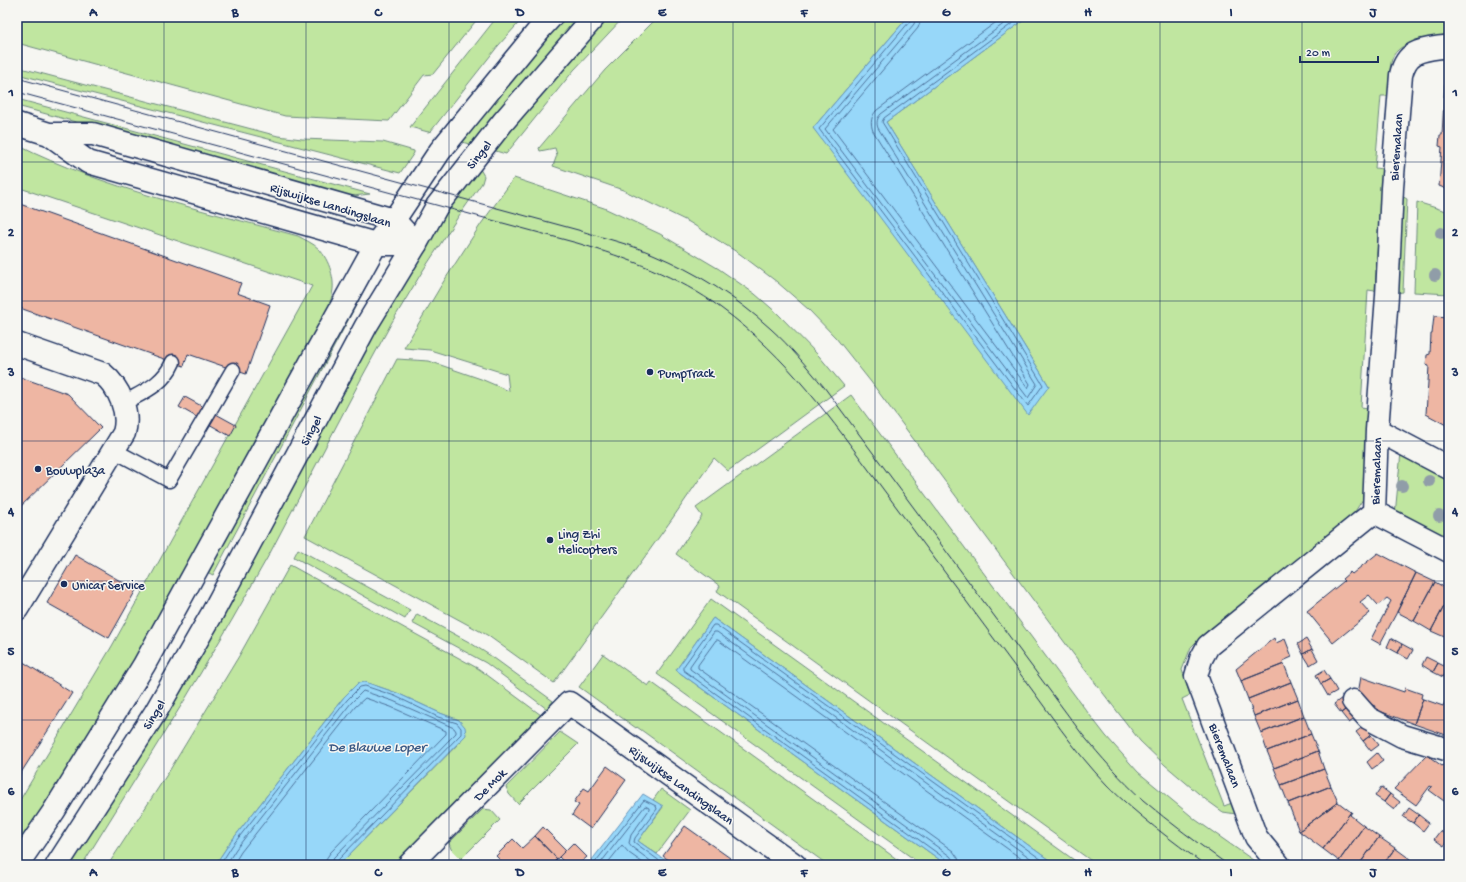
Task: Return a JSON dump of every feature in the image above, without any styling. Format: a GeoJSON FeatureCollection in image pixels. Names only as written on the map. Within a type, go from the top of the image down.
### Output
{"type":"FeatureCollection","features":[{"type":"Feature","properties":{"kind":"street"},"geometry":{"type":"LineString","coordinates":[[18,865],[54,811],[144,665],[376,244],[394,220],[440,151],[551,17]]}},
{"type":"Feature","properties":{"kind":"street","name":"Singel"},"geometry":{"type":"LineString","coordinates":[[57,865],[155,713],[212,614],[366,326],[416,244],[437,206],[502,122],[594,17]]}},
{"type":"Feature","properties":{"kind":"street","name":"Bieremalaan"},"geometry":{"type":"LineString","coordinates":[[1279,865],[1256,837],[1196,676],[1201,659],[1208,646],[1374,512],[1377,430],[1387,296],[1392,188],[1401,76],[1403,65],[1410,56],[1420,51],[1449,46]]}},
{"type":"Feature","properties":{"kind":"street","name":"Rijswijkse Landingslaan"},"geometry":{"type":"LineString","coordinates":[[17,124],[49,134],[93,134],[394,220],[416,244]]}},
{"type":"Feature","properties":{"kind":"street","name":"Rijswijkse Landingslaan"},"geometry":{"type":"LineString","coordinates":[[49,134],[88,162],[376,244],[416,244]]}},
{"type":"Feature","properties":{"kind":"street"},"geometry":{"type":"LineString","coordinates":[[17,344],[103,374],[111,381],[118,392],[126,425],[124,432],[17,609]]}},
{"type":"Feature","properties":{"kind":"street"},"geometry":{"type":"LineString","coordinates":[[1377,430],[1449,468]]}},
{"type":"Feature","properties":{"kind":"street"},"geometry":{"type":"LineString","coordinates":[[1374,512],[1449,551]]}},
{"type":"Feature","properties":{"kind":"street"},"geometry":{"type":"LineString","coordinates":[[1353,700],[1368,718],[1402,736],[1449,750]]}},
{"type":"Feature","properties":{"kind":"street","name":"Rijswijkse Landingslaan"},"geometry":{"type":"LineString","coordinates":[[569,703],[795,865]]}},
{"type":"Feature","properties":{"kind":"street","name":"De Mok"},"geometry":{"type":"LineString","coordinates":[[409,865],[569,703]]}},
{"type":"Feature","properties":{"kind":"lane"},"geometry":{"type":"LineString","coordinates":[[122,404],[150,389],[165,377],[173,362]]}},
{"type":"Feature","properties":{"kind":"lane"},"geometry":{"type":"LineString","coordinates":[[113,450],[169,480],[233,370]]}},
{"type":"Feature","properties":{"kind":"green space"},"geometry":{"type":"Polygon","coordinates":[[[17,17],[479,17],[433,74],[424,75],[389,121],[285,116],[17,43],[17,17]]]}},
{"type":"Feature","properties":{"kind":"green space"},"geometry":{"type":"Polygon","coordinates":[[[497,17],[524,17],[498,46],[431,131],[428,132],[410,127],[497,17]]]}},
{"type":"Feature","properties":{"kind":"green space"},"geometry":{"type":"Polygon","coordinates":[[[557,17],[585,17],[474,145],[457,141],[557,17]]]}},
{"type":"Feature","properties":{"kind":"green space"},"geometry":{"type":"Polygon","coordinates":[[[602,17],[624,17],[574,70],[506,154],[489,149],[602,17]]]}},
{"type":"Feature","properties":{"kind":"green space"},"geometry":{"type":"Polygon","coordinates":[[[658,17],[908,17],[813,128],[1049,386],[886,122],[1028,17],[1449,17],[1449,34],[1416,41],[1401,48],[1395,53],[1391,63],[1388,96],[1381,96],[1375,168],[1382,169],[1375,291],[1368,290],[1361,407],[1368,408],[1363,499],[1349,521],[1205,633],[1191,647],[1182,670],[1190,695],[1182,699],[1224,806],[1232,803],[1236,814],[1223,812],[1205,799],[1165,765],[1140,741],[1083,667],[871,382],[836,338],[808,309],[777,282],[740,254],[689,222],[623,190],[553,166],[557,155],[555,148],[540,151],[539,148],[605,70],[658,17]]]}},
{"type":"Feature","properties":{"kind":"green space"},"geometry":{"type":"Polygon","coordinates":[[[17,67],[278,136],[302,139],[383,142],[414,151],[414,153],[400,173],[17,74],[17,67]]]}},
{"type":"Feature","properties":{"kind":"green space"},"geometry":{"type":"Polygon","coordinates":[[[17,99],[370,194],[353,196],[345,195],[17,106],[17,99]]]}},
{"type":"Feature","properties":{"kind":"green space"},"geometry":{"type":"Polygon","coordinates":[[[17,145],[85,174],[120,186],[298,236],[314,245],[323,254],[331,270],[333,289],[331,299],[320,327],[217,523],[17,854],[17,805],[112,646],[312,286],[17,187],[17,145]]]}},
{"type":"Feature","properties":{"kind":"green space"},"geometry":{"type":"Polygon","coordinates":[[[480,169],[484,176],[482,183],[422,272],[392,322],[270,553],[184,701],[82,865],[64,865],[295,474],[442,213],[480,169]]]}},
{"type":"Feature","properties":{"kind":"green space"},"geometry":{"type":"Polygon","coordinates":[[[514,178],[604,208],[660,234],[719,269],[755,294],[778,314],[819,356],[844,386],[728,471],[714,458],[554,683],[487,635],[305,536],[397,359],[429,361],[481,379],[509,391],[507,374],[430,350],[404,348],[442,284],[481,224],[514,178]]]}},
{"type":"Feature","properties":{"kind":"green space"},"geometry":{"type":"Polygon","coordinates":[[[1400,195],[1407,199],[1403,292],[1396,293],[1400,195]]]}},
{"type":"Feature","properties":{"kind":"green space"},"geometry":{"type":"Polygon","coordinates":[[[1417,202],[1449,212],[1449,294],[1414,292],[1417,202]]]}},
{"type":"Feature","properties":{"kind":"green space"},"geometry":{"type":"Polygon","coordinates":[[[374,268],[370,279],[213,575],[205,571],[374,268]]]}},
{"type":"Feature","properties":{"kind":"green space"},"geometry":{"type":"Polygon","coordinates":[[[851,395],[1106,736],[1138,772],[1196,820],[1260,865],[1097,865],[717,591],[720,586],[676,554],[702,516],[696,508],[851,395]]]}},
{"type":"Feature","properties":{"kind":"green space"},"geometry":{"type":"Polygon","coordinates":[[[1401,452],[1449,476],[1449,543],[1395,515],[1401,452]]]}},
{"type":"Feature","properties":{"kind":"green space"},"geometry":{"type":"Polygon","coordinates":[[[298,549],[410,610],[405,619],[294,557],[298,549]]]}},
{"type":"Feature","properties":{"kind":"green space"},"geometry":{"type":"Polygon","coordinates":[[[290,565],[479,669],[541,715],[392,865],[339,865],[461,741],[459,720],[397,693],[365,682],[358,683],[344,697],[229,844],[215,865],[108,865],[168,773],[239,656],[290,565]]]}},
{"type":"Feature","properties":{"kind":"green space"},"geometry":{"type":"Polygon","coordinates":[[[711,599],[1081,865],[1056,865],[713,618],[676,670],[947,865],[922,865],[657,674],[711,599]]]}},
{"type":"Feature","properties":{"kind":"green space"},"geometry":{"type":"Polygon","coordinates":[[[417,614],[469,642],[494,658],[553,701],[547,709],[486,663],[412,623],[417,614]]]}},
{"type":"Feature","properties":{"kind":"green space"},"geometry":{"type":"Polygon","coordinates":[[[603,654],[648,686],[651,682],[905,865],[828,865],[579,687],[603,654]]]}},
{"type":"Feature","properties":{"kind":"green space"},"geometry":{"type":"Polygon","coordinates":[[[560,732],[578,744],[518,804],[509,794],[506,787],[560,732]]]}},
{"type":"Feature","properties":{"kind":"green space"},"geometry":{"type":"Polygon","coordinates":[[[661,789],[690,810],[657,854],[638,841],[663,807],[653,800],[661,789]]]}},
{"type":"Feature","properties":{"kind":"green space"},"geometry":{"type":"Polygon","coordinates":[[[483,809],[491,810],[500,820],[461,859],[451,849],[449,843],[483,809]]]}},
{"type":"Feature","properties":{"kind":"water"},"geometry":{"type":"Polygon","coordinates":[[[908,17],[1028,17],[886,122],[1049,386],[1028,415],[813,128],[908,17]]]}},
{"type":"Feature","properties":{"kind":"water"},"geometry":{"type":"Polygon","coordinates":[[[713,618],[1056,865],[947,865],[676,670],[713,618]]]}},
{"type":"Feature","properties":{"kind":"water","name":"De Blauwe Loper"},"geometry":{"type":"Polygon","coordinates":[[[365,682],[397,693],[459,720],[465,727],[466,735],[339,865],[215,865],[229,844],[344,697],[358,683],[365,682]]]}},
{"type":"Feature","properties":{"kind":"water"},"geometry":{"type":"Polygon","coordinates":[[[643,794],[663,806],[638,841],[672,865],[588,865],[643,794]]]}},
{"type":"Feature","properties":{"kind":"building"},"geometry":{"type":"Polygon","coordinates":[[[1445,82],[1449,82],[1449,190],[1439,186],[1442,147],[1439,146],[1440,135],[1442,135],[1445,82]]]}},
{"type":"Feature","properties":{"kind":"building"},"geometry":{"type":"Polygon","coordinates":[[[17,203],[241,283],[237,293],[270,305],[246,374],[188,354],[184,366],[17,307],[17,274],[20,266],[17,265],[17,203]]]}},
{"type":"Feature","properties":{"kind":"building"},"geometry":{"type":"Polygon","coordinates":[[[1434,316],[1449,317],[1448,426],[1426,414],[1429,366],[1426,365],[1427,355],[1430,354],[1434,316]]]}},
{"type":"Feature","properties":{"kind":"building","name":"Bouwplaza"},"geometry":{"type":"Polygon","coordinates":[[[17,376],[68,394],[101,428],[17,510],[17,376]]]}},
{"type":"Feature","properties":{"kind":"building"},"geometry":{"type":"Polygon","coordinates":[[[185,397],[236,425],[230,436],[179,407],[185,397]]]}},
{"type":"Feature","properties":{"kind":"building"},"geometry":{"type":"Polygon","coordinates":[[[1378,553],[1416,573],[1397,612],[1380,644],[1371,639],[1391,601],[1387,598],[1378,605],[1369,595],[1360,602],[1370,613],[1333,643],[1307,611],[1344,581],[1342,579],[1350,572],[1352,574],[1378,553]]]}},
{"type":"Feature","properties":{"kind":"building"},"geometry":{"type":"Polygon","coordinates":[[[75,555],[136,590],[109,638],[47,603],[75,555]]]}},
{"type":"Feature","properties":{"kind":"building"},"geometry":{"type":"Polygon","coordinates":[[[1416,573],[1435,582],[1414,621],[1397,612],[1416,573]]]}},
{"type":"Feature","properties":{"kind":"building"},"geometry":{"type":"Polygon","coordinates":[[[1435,582],[1449,590],[1449,597],[1431,631],[1414,621],[1435,582]]]}},
{"type":"Feature","properties":{"kind":"building"},"geometry":{"type":"Polygon","coordinates":[[[1449,597],[1449,639],[1431,631],[1449,597]]]}},
{"type":"Feature","properties":{"kind":"building"},"geometry":{"type":"Polygon","coordinates":[[[1274,638],[1276,643],[1285,639],[1292,657],[1283,661],[1284,664],[1241,681],[1236,669],[1274,638]]]}},
{"type":"Feature","properties":{"kind":"building"},"geometry":{"type":"Polygon","coordinates":[[[1391,638],[1402,644],[1398,653],[1387,647],[1391,638]]]}},
{"type":"Feature","properties":{"kind":"building"},"geometry":{"type":"Polygon","coordinates":[[[1306,639],[1312,649],[1303,654],[1298,644],[1306,639]]]}},
{"type":"Feature","properties":{"kind":"building"},"geometry":{"type":"Polygon","coordinates":[[[1402,644],[1413,650],[1408,659],[1398,653],[1402,644]]]}},
{"type":"Feature","properties":{"kind":"building"},"geometry":{"type":"Polygon","coordinates":[[[1312,649],[1318,660],[1310,665],[1303,654],[1312,649]]]}},
{"type":"Feature","properties":{"kind":"building"},"geometry":{"type":"Polygon","coordinates":[[[1426,657],[1438,663],[1433,672],[1422,665],[1426,657]]]}},
{"type":"Feature","properties":{"kind":"building"},"geometry":{"type":"Polygon","coordinates":[[[17,658],[72,693],[17,779],[17,658]]]}},
{"type":"Feature","properties":{"kind":"building"},"geometry":{"type":"Polygon","coordinates":[[[1438,663],[1448,668],[1443,677],[1433,672],[1438,663]]]}},
{"type":"Feature","properties":{"kind":"building"},"geometry":{"type":"Polygon","coordinates":[[[1284,664],[1291,682],[1248,699],[1241,681],[1284,664]]]}},
{"type":"Feature","properties":{"kind":"building"},"geometry":{"type":"Polygon","coordinates":[[[1324,670],[1330,679],[1321,684],[1316,675],[1324,670]]]}},
{"type":"Feature","properties":{"kind":"building"},"geometry":{"type":"Polygon","coordinates":[[[1361,677],[1404,692],[1405,688],[1422,694],[1421,698],[1423,699],[1414,724],[1374,709],[1375,706],[1357,699],[1361,677]]]}},
{"type":"Feature","properties":{"kind":"building"},"geometry":{"type":"Polygon","coordinates":[[[1330,679],[1337,691],[1328,696],[1321,684],[1330,679]]]}},
{"type":"Feature","properties":{"kind":"building"},"geometry":{"type":"Polygon","coordinates":[[[1291,682],[1298,699],[1254,716],[1248,699],[1291,682]]]}},
{"type":"Feature","properties":{"kind":"building"},"geometry":{"type":"Polygon","coordinates":[[[1342,698],[1349,707],[1341,713],[1334,704],[1342,698]]]}},
{"type":"Feature","properties":{"kind":"building"},"geometry":{"type":"Polygon","coordinates":[[[1298,699],[1304,716],[1261,733],[1254,716],[1298,699]]]}},
{"type":"Feature","properties":{"kind":"building"},"geometry":{"type":"Polygon","coordinates":[[[1423,699],[1443,706],[1445,702],[1449,703],[1449,736],[1414,724],[1423,699]]]}},
{"type":"Feature","properties":{"kind":"building"},"geometry":{"type":"Polygon","coordinates":[[[1349,707],[1357,717],[1349,723],[1341,713],[1349,707]]]}},
{"type":"Feature","properties":{"kind":"building"},"geometry":{"type":"Polygon","coordinates":[[[1304,716],[1311,734],[1267,751],[1261,733],[1304,716]]]}},
{"type":"Feature","properties":{"kind":"building"},"geometry":{"type":"Polygon","coordinates":[[[1364,726],[1371,735],[1363,741],[1356,732],[1364,726]]]}},
{"type":"Feature","properties":{"kind":"building"},"geometry":{"type":"Polygon","coordinates":[[[1311,734],[1318,751],[1274,768],[1267,751],[1311,734]]]}},
{"type":"Feature","properties":{"kind":"building"},"geometry":{"type":"Polygon","coordinates":[[[1371,735],[1379,745],[1371,751],[1363,741],[1371,735]]]}},
{"type":"Feature","properties":{"kind":"building"},"geometry":{"type":"Polygon","coordinates":[[[1318,751],[1324,769],[1281,785],[1274,768],[1318,751]]]}},
{"type":"Feature","properties":{"kind":"building"},"geometry":{"type":"Polygon","coordinates":[[[1377,753],[1383,761],[1372,769],[1367,762],[1377,753]]]}},
{"type":"Feature","properties":{"kind":"building"},"geometry":{"type":"Polygon","coordinates":[[[1427,755],[1442,766],[1445,763],[1449,767],[1449,799],[1446,797],[1444,801],[1429,790],[1432,787],[1430,786],[1416,805],[1394,789],[1427,755]]]}},
{"type":"Feature","properties":{"kind":"building"},"geometry":{"type":"Polygon","coordinates":[[[607,766],[626,780],[591,829],[572,815],[579,805],[574,802],[584,788],[589,791],[607,766]]]}},
{"type":"Feature","properties":{"kind":"building"},"geometry":{"type":"Polygon","coordinates":[[[1324,769],[1331,786],[1288,803],[1281,785],[1324,769]]]}},
{"type":"Feature","properties":{"kind":"building"},"geometry":{"type":"Polygon","coordinates":[[[1331,786],[1338,802],[1299,831],[1288,803],[1331,786]]]}},
{"type":"Feature","properties":{"kind":"building"},"geometry":{"type":"Polygon","coordinates":[[[1381,787],[1390,794],[1384,802],[1375,796],[1381,787]]]}},
{"type":"Feature","properties":{"kind":"building"},"geometry":{"type":"Polygon","coordinates":[[[1390,794],[1400,802],[1394,810],[1384,802],[1390,794]]]}},
{"type":"Feature","properties":{"kind":"building"},"geometry":{"type":"Polygon","coordinates":[[[1338,802],[1351,812],[1323,849],[1299,831],[1338,802]]]}},
{"type":"Feature","properties":{"kind":"building"},"geometry":{"type":"Polygon","coordinates":[[[1409,808],[1419,815],[1413,823],[1403,817],[1409,808]]]}},
{"type":"Feature","properties":{"kind":"building"},"geometry":{"type":"Polygon","coordinates":[[[1351,812],[1350,815],[1364,826],[1339,861],[1323,849],[1351,812]]]}},
{"type":"Feature","properties":{"kind":"building"},"geometry":{"type":"Polygon","coordinates":[[[1419,815],[1429,823],[1423,831],[1413,823],[1419,815]]]}},
{"type":"Feature","properties":{"kind":"building"},"geometry":{"type":"Polygon","coordinates":[[[685,826],[730,858],[725,865],[676,865],[663,856],[685,826]]]}},
{"type":"Feature","properties":{"kind":"building"},"geometry":{"type":"Polygon","coordinates":[[[1364,826],[1379,837],[1359,865],[1345,865],[1339,861],[1364,826]]]}},
{"type":"Feature","properties":{"kind":"building"},"geometry":{"type":"Polygon","coordinates":[[[543,827],[566,850],[557,859],[535,836],[543,827]]]}},
{"type":"Feature","properties":{"kind":"building"},"geometry":{"type":"Polygon","coordinates":[[[1440,831],[1449,837],[1444,846],[1434,839],[1440,831]]]}},
{"type":"Feature","properties":{"kind":"building"},"geometry":{"type":"Polygon","coordinates":[[[535,836],[557,859],[551,865],[505,865],[496,856],[513,839],[522,848],[535,836]]]}},
{"type":"Feature","properties":{"kind":"building"},"geometry":{"type":"Polygon","coordinates":[[[1379,837],[1395,848],[1383,865],[1359,865],[1379,837]]]}},
{"type":"Feature","properties":{"kind":"building"},"geometry":{"type":"Polygon","coordinates":[[[573,843],[587,857],[578,865],[567,865],[559,857],[573,843]]]}},
{"type":"Feature","properties":{"kind":"building"},"geometry":{"type":"Polygon","coordinates":[[[1395,848],[1410,859],[1406,865],[1383,865],[1395,848]]]}},
{"type":"Feature","properties":{"kind":"tram line"},"geometry":{"type":"LineString","coordinates":[[17,78],[616,241],[644,250],[669,261],[715,286],[744,306],[771,329],[792,350],[824,387],[1082,734],[1104,760],[1143,800],[1228,865]]}},
{"type":"Feature","properties":{"kind":"tram line"},"geometry":{"type":"LineString","coordinates":[[17,92],[577,243],[652,269],[670,277],[705,297],[745,327],[767,347],[788,368],[826,413],[1061,730],[1095,772],[1118,796],[1142,817],[1205,865]]}},
{"type":"Feature","properties":{"kind":"place","name":"PumpTrack"},"geometry":{"type":"Point","coordinates":[650,372]}},
{"type":"Feature","properties":{"kind":"place","name":"Bouwplaza"},"geometry":{"type":"Point","coordinates":[38,469]}},
{"type":"Feature","properties":{"kind":"place","name":"Ling Zhi Helicopters"},"geometry":{"type":"Point","coordinates":[550,540]}},
{"type":"Feature","properties":{"kind":"place","name":"Unicar Service"},"geometry":{"type":"Point","coordinates":[64,584]}}]}
